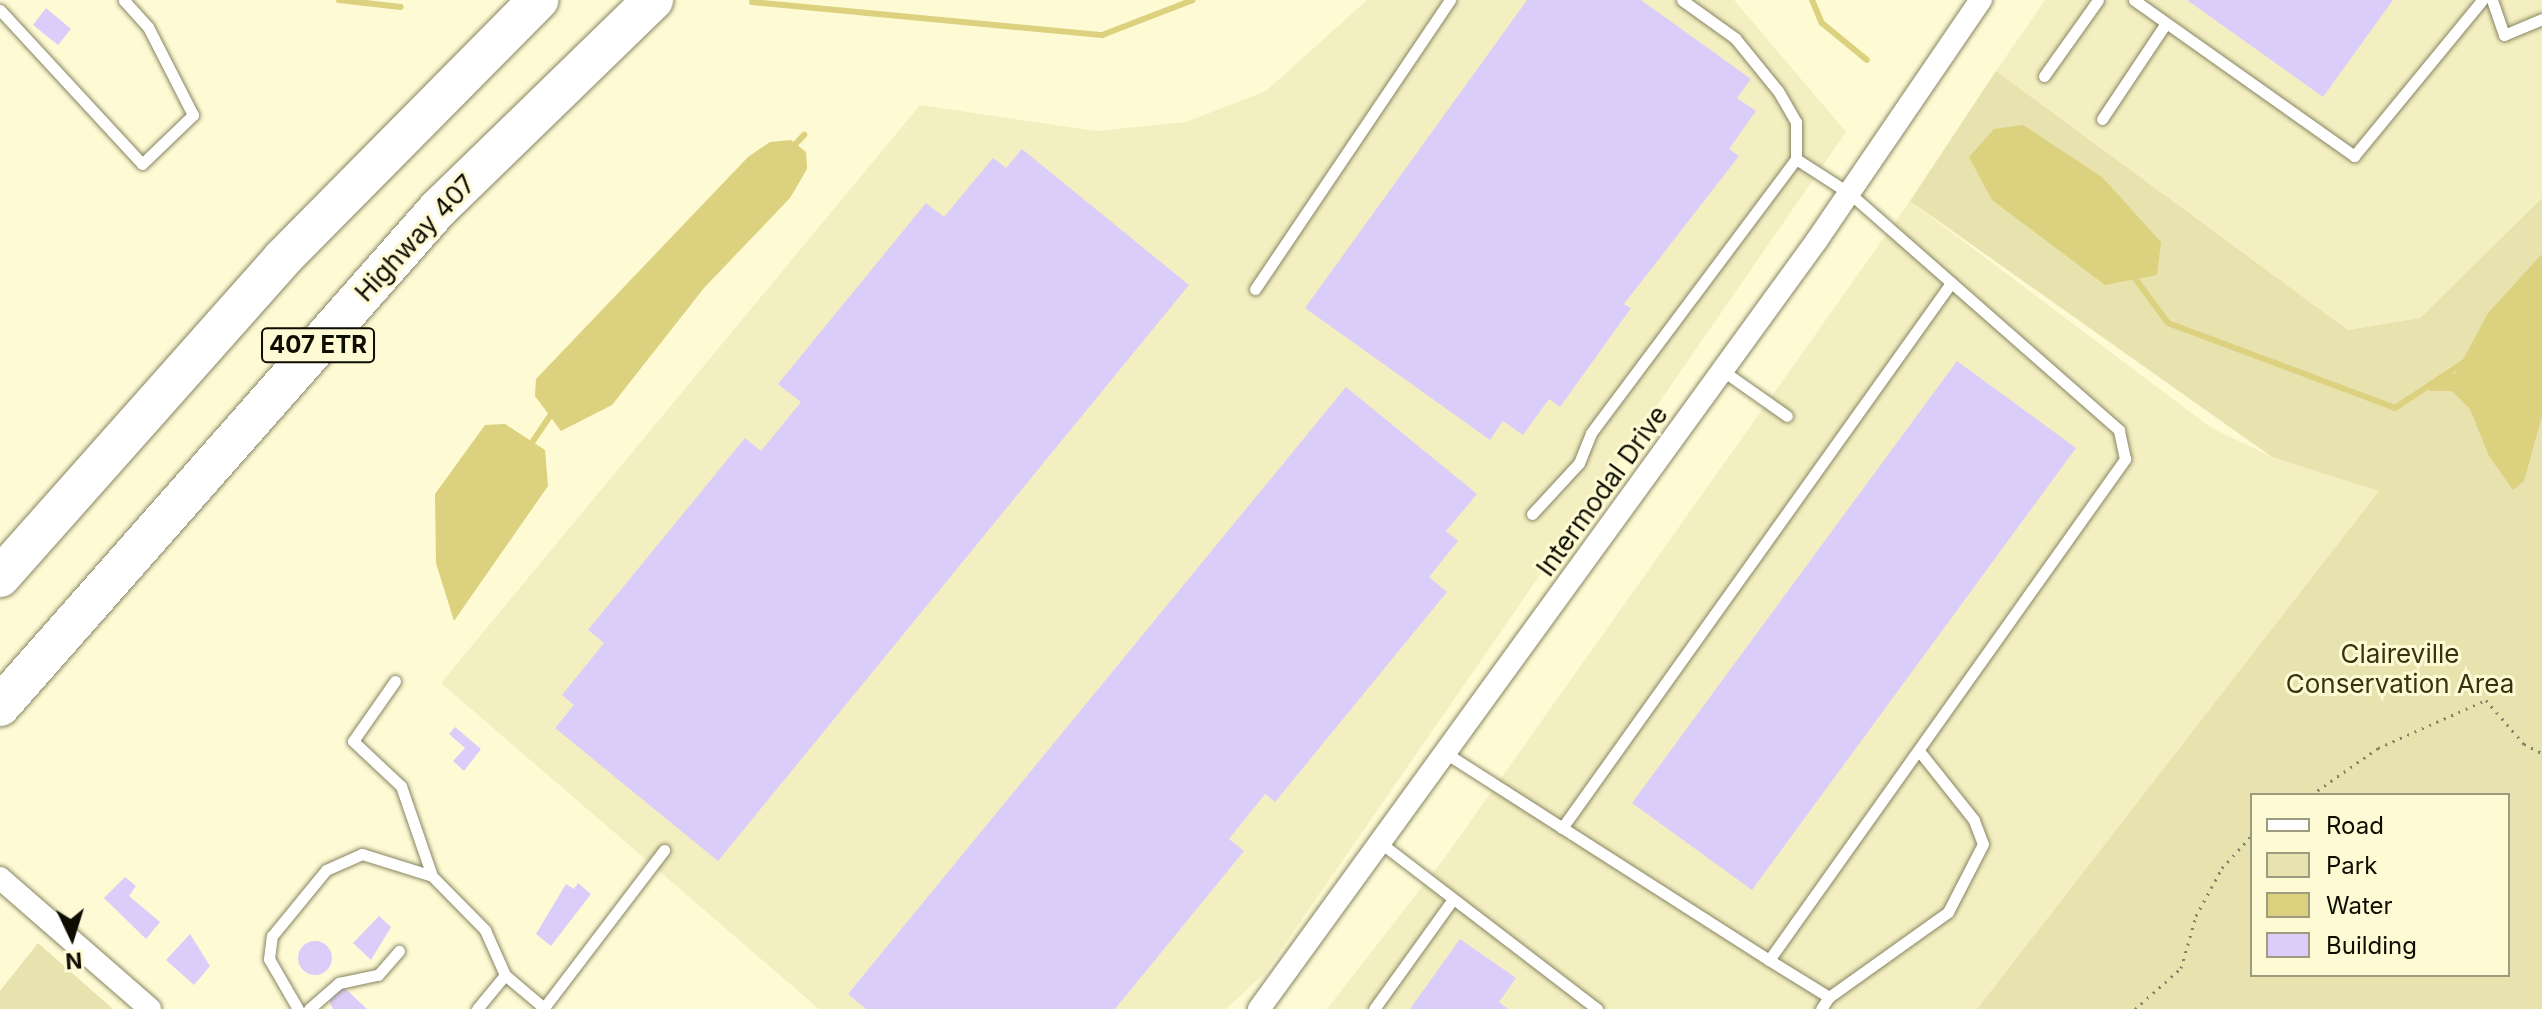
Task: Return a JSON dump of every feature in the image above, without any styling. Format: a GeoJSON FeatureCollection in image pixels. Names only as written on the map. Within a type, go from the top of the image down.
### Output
{"type":"FeatureCollection","features":[{"type":"Feature","properties":{"kind":"highway","name":"407 ETR"},"geometry":{"type":"LineString","coordinates":[[0,577],[283,258],[538,0]]}},
{"type":"Feature","properties":{"kind":"highway","name":"Highway 407"},"geometry":{"type":"LineString","coordinates":[[0,706],[438,209],[653,0]]}},
{"type":"Feature","properties":{"kind":"street","name":"Intermodal Drive"},"geometry":{"type":"LineString","coordinates":[[1259,1009],[1382,844],[1723,371],[1981,0]]}},
{"type":"Feature","properties":{"kind":"street"},"geometry":{"type":"LineString","coordinates":[[0,878],[150,1009]]}},
{"type":"Feature","properties":{"kind":"lane"},"geometry":{"type":"LineString","coordinates":[[0,10],[142,164],[193,115],[148,27],[124,0]]}},
{"type":"Feature","properties":{"kind":"lane"},"geometry":{"type":"LineString","coordinates":[[1255,289],[1450,0]]}},
{"type":"Feature","properties":{"kind":"lane"},"geometry":{"type":"LineString","coordinates":[[1532,514],[1579,463],[1591,433],[1796,159],[1796,122],[1778,91],[1735,38],[1682,0]]}},
{"type":"Feature","properties":{"kind":"lane"},"geometry":{"type":"LineString","coordinates":[[2044,76],[2098,0]]}},
{"type":"Feature","properties":{"kind":"lane"},"geometry":{"type":"LineString","coordinates":[[2134,0],[2354,156],[2482,0]]}},
{"type":"Feature","properties":{"kind":"lane"},"geometry":{"type":"LineString","coordinates":[[2492,0],[2504,35],[2542,19]]}},
{"type":"Feature","properties":{"kind":"lane"},"geometry":{"type":"LineString","coordinates":[[2102,119],[2166,23]]}},
{"type":"Feature","properties":{"kind":"lane"},"geometry":{"type":"LineString","coordinates":[[1769,960],[1920,752],[2125,459],[2119,430],[1849,193],[1796,159]]}},
{"type":"Feature","properties":{"kind":"lane"},"geometry":{"type":"LineString","coordinates":[[1562,828],[1951,283]]}},
{"type":"Feature","properties":{"kind":"lane"},"geometry":{"type":"LineString","coordinates":[[1723,371],[1787,416]]}},
{"type":"Feature","properties":{"kind":"lane"},"geometry":{"type":"LineString","coordinates":[[395,681],[353,741],[401,786],[432,876],[485,930],[505,975],[543,1008],[664,850]]}},
{"type":"Feature","properties":{"kind":"lane"},"geometry":{"type":"LineString","coordinates":[[1821,1009],[1829,997],[1948,912],[1983,844],[1974,820],[1920,752]]}},
{"type":"Feature","properties":{"kind":"lane"},"geometry":{"type":"LineString","coordinates":[[1447,754],[1829,997]]}},
{"type":"Feature","properties":{"kind":"lane"},"geometry":{"type":"LineString","coordinates":[[1382,844],[1597,1009]]}},
{"type":"Feature","properties":{"kind":"lane"},"geometry":{"type":"LineString","coordinates":[[298,1009],[269,959],[272,936],[326,870],[362,854],[432,876]]}},
{"type":"Feature","properties":{"kind":"lane"},"geometry":{"type":"LineString","coordinates":[[1374,1009],[1453,899]]}},
{"type":"Feature","properties":{"kind":"lane"},"geometry":{"type":"LineString","coordinates":[[309,1009],[339,983],[378,975],[399,951]]}},
{"type":"Feature","properties":{"kind":"lane"},"geometry":{"type":"LineString","coordinates":[[477,1009],[505,975]]}},
{"type":"Feature","properties":{"kind":"path"},"geometry":{"type":"LineString","coordinates":[[2314,793],[2378,748],[2486,700],[2524,744],[2542,753]]}},
{"type":"Feature","properties":{"kind":"path"},"geometry":{"type":"LineString","coordinates":[[2135,1009],[2181,968],[2202,904],[2250,838]]}},
{"type":"Feature","properties":{"kind":"shaded area"},"geometry":{"type":"Polygon","coordinates":[[[1367,0],[1734,0],[1846,132],[1265,973],[1226,1009],[819,1009],[441,683],[920,105],[1096,131],[1186,122],[1266,91],[1367,0]]]}},
{"type":"Feature","properties":{"kind":"shaded area"},"geometry":{"type":"Polygon","coordinates":[[[2045,0],[2542,0],[2542,198],[2420,318],[2348,330],[1996,71],[2045,0]]]}},
{"type":"Feature","properties":{"kind":"shaded area"},"geometry":{"type":"Polygon","coordinates":[[[1910,201],[2210,427],[2272,457],[2380,490],[1977,1009],[1327,1009],[1443,860],[1910,201]]]}},
{"type":"Feature","properties":{"kind":"green space","name":"Claireville Conservation Area"},"geometry":{"type":"Polygon","coordinates":[[[1996,71],[2348,330],[2420,318],[2542,198],[2542,1009],[1977,1009],[2379,491],[2272,457],[1910,201],[1996,71]]]}},
{"type":"Feature","properties":{"kind":"green space"},"geometry":{"type":"Polygon","coordinates":[[[38,943],[113,1009],[0,1009],[0,991],[38,943]]]}},
{"type":"Feature","properties":{"kind":"water"},"geometry":{"type":"Polygon","coordinates":[[[2023,125],[2102,177],[2161,242],[2157,275],[2105,285],[1992,200],[1969,157],[1994,129],[2023,125]]]}},
{"type":"Feature","properties":{"kind":"water"},"geometry":{"type":"Polygon","coordinates":[[[791,140],[806,152],[807,169],[790,198],[704,288],[612,405],[561,431],[535,396],[536,379],[748,157],[770,142],[791,140]]]}},
{"type":"Feature","properties":{"kind":"water"},"geometry":{"type":"Polygon","coordinates":[[[2542,254],[2542,416],[2524,481],[2513,490],[2489,456],[2470,409],[2452,391],[2429,391],[2428,383],[2456,373],[2488,313],[2542,254]]]}},
{"type":"Feature","properties":{"kind":"water"},"geometry":{"type":"Polygon","coordinates":[[[505,424],[545,450],[548,486],[454,621],[436,563],[435,494],[485,425],[505,424]]]}},
{"type":"Feature","properties":{"kind":"building"},"geometry":{"type":"Polygon","coordinates":[[[1527,0],[1641,0],[1751,79],[1737,98],[1756,111],[1729,149],[1739,156],[1624,304],[1631,308],[1560,407],[1549,399],[1523,435],[1503,421],[1490,440],[1305,308],[1527,0]]]}},
{"type":"Feature","properties":{"kind":"building"},"geometry":{"type":"Polygon","coordinates":[[[2187,0],[2393,0],[2323,97],[2187,0]]]}},
{"type":"Feature","properties":{"kind":"building"},"geometry":{"type":"Polygon","coordinates":[[[46,8],[71,29],[58,45],[33,25],[46,8]]]}},
{"type":"Feature","properties":{"kind":"building"},"geometry":{"type":"Polygon","coordinates":[[[1022,149],[1189,285],[718,861],[555,728],[574,705],[562,695],[604,643],[588,630],[745,438],[761,451],[801,402],[778,384],[926,203],[944,217],[993,158],[1006,168],[1022,149]]]}},
{"type":"Feature","properties":{"kind":"building"},"geometry":{"type":"Polygon","coordinates":[[[1957,361],[2076,448],[1752,890],[1632,803],[1957,361]]]}},
{"type":"Feature","properties":{"kind":"building"},"geometry":{"type":"Polygon","coordinates":[[[1346,387],[1477,494],[1446,531],[1458,541],[1429,577],[1447,592],[1275,802],[1265,794],[1229,839],[1244,851],[1115,1009],[866,1009],[848,994],[1346,387]]]}},
{"type":"Feature","properties":{"kind":"building"},"geometry":{"type":"Polygon","coordinates":[[[455,727],[481,749],[464,771],[453,761],[465,748],[449,734],[455,727]]]}},
{"type":"Feature","properties":{"kind":"building"},"geometry":{"type":"Polygon","coordinates":[[[125,877],[136,886],[129,896],[160,922],[146,939],[104,898],[125,877]]]}},
{"type":"Feature","properties":{"kind":"building"},"geometry":{"type":"Polygon","coordinates":[[[578,883],[591,894],[551,946],[536,934],[566,884],[574,889],[578,883]]]}},
{"type":"Feature","properties":{"kind":"building"},"geometry":{"type":"Polygon","coordinates":[[[379,916],[391,927],[371,960],[353,943],[379,916]]]}},
{"type":"Feature","properties":{"kind":"building"},"geometry":{"type":"Polygon","coordinates":[[[190,934],[210,966],[194,985],[166,960],[190,934]]]}},
{"type":"Feature","properties":{"kind":"building"},"geometry":{"type":"Polygon","coordinates":[[[1460,939],[1516,978],[1499,1002],[1508,1009],[1410,1009],[1460,939]]]}},
{"type":"Feature","properties":{"kind":"building"},"geometry":{"type":"Polygon","coordinates":[[[315,941],[327,946],[332,958],[327,970],[315,975],[303,970],[298,958],[303,946],[315,941]]]}},
{"type":"Feature","properties":{"kind":"building"},"geometry":{"type":"Polygon","coordinates":[[[343,987],[367,1009],[333,1009],[329,1001],[343,987]]]}},
{"type":"Feature","properties":{"kind":"waterway"},"geometry":{"type":"LineString","coordinates":[[339,0],[401,7]]}},
{"type":"Feature","properties":{"kind":"waterway"},"geometry":{"type":"LineString","coordinates":[[752,2],[1102,35],[1193,0]]}},
{"type":"Feature","properties":{"kind":"waterway"},"geometry":{"type":"LineString","coordinates":[[1812,0],[1822,23],[1867,60]]}},
{"type":"Feature","properties":{"kind":"waterway"},"geometry":{"type":"LineString","coordinates":[[790,150],[804,135]]}},
{"type":"Feature","properties":{"kind":"waterway"},"geometry":{"type":"LineString","coordinates":[[2132,274],[2168,323],[2395,408],[2466,361]]}},
{"type":"Feature","properties":{"kind":"waterway"},"geometry":{"type":"LineString","coordinates":[[529,447],[552,413]]}}]}
